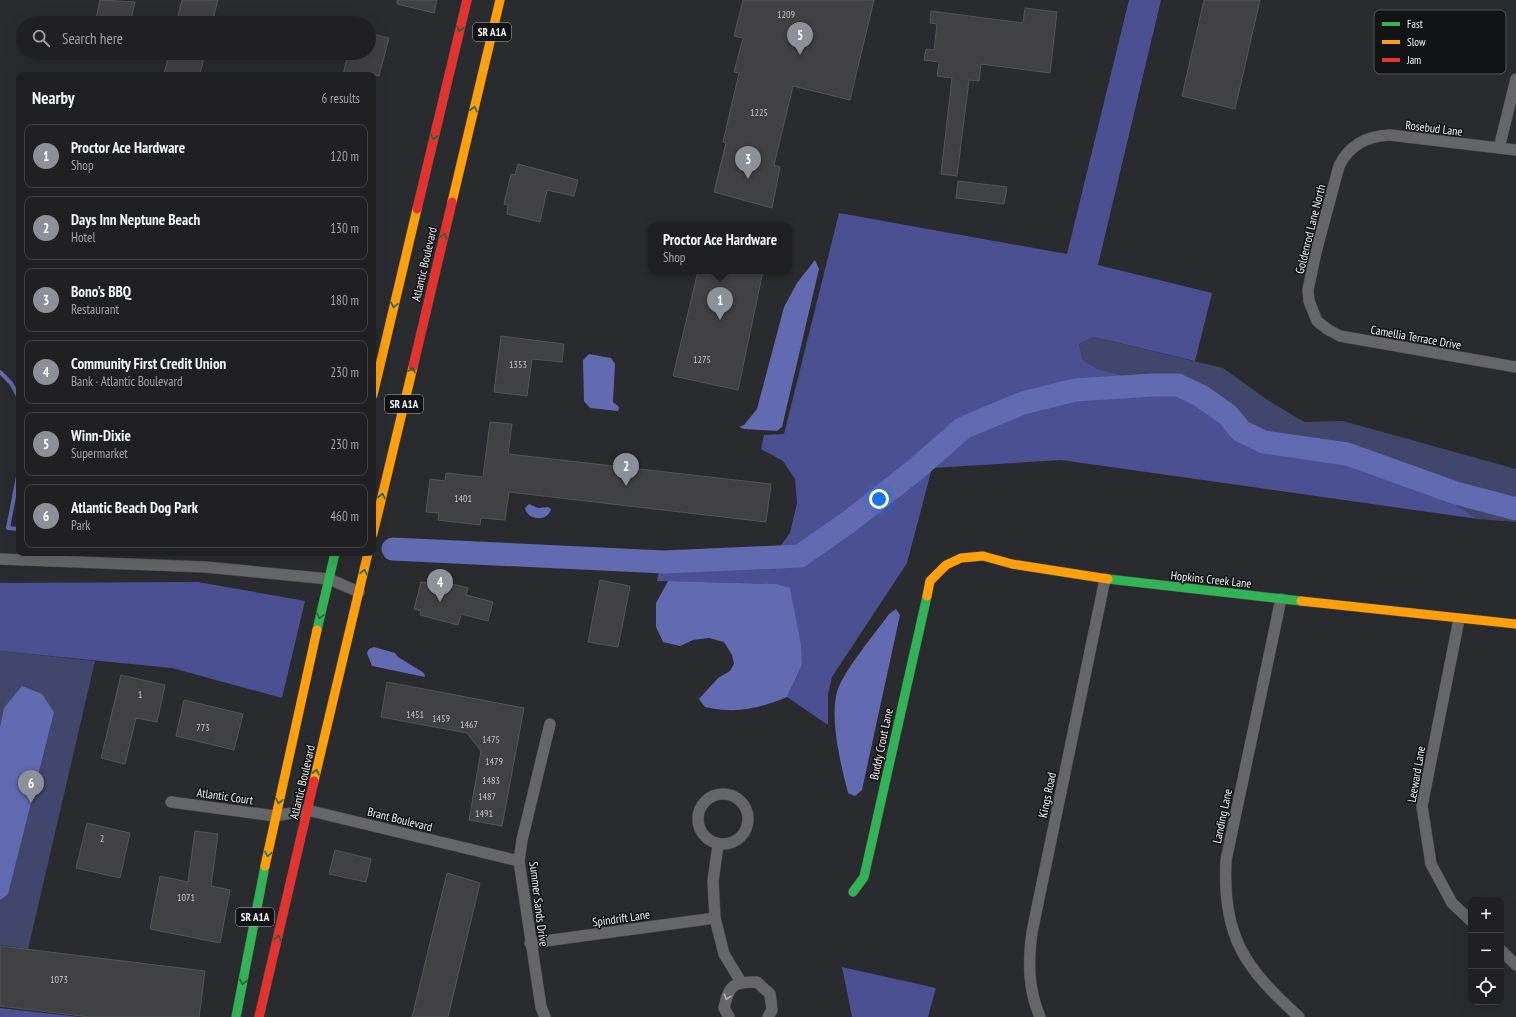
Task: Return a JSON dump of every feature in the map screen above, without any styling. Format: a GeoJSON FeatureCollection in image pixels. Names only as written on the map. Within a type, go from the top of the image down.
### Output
{"type":"FeatureCollection","features":[{"type":"Feature","properties":{"kind":"main road","name":"Atlantic Boulevard"},"geometry":{"type":"LineString","coordinates":[[376,382],[466,0]]}},
{"type":"Feature","properties":{"kind":"main road","name":"Atlantic Boulevard"},"geometry":{"type":"LineString","coordinates":[[376,521],[500,0]]}},
{"type":"Feature","properties":{"kind":"main road","name":"Atlantic Boulevard"},"geometry":{"type":"LineString","coordinates":[[236,1017],[276,816],[335,556]]}},
{"type":"Feature","properties":{"kind":"main road","name":"Atlantic Boulevard"},"geometry":{"type":"LineString","coordinates":[[259,1017],[367,556]]}},
{"type":"Feature","properties":{"kind":"main road","name":"Hopkins Creek Lane"},"geometry":{"type":"LineString","coordinates":[[925,597],[930,581],[946,565],[961,558],[983,556],[1012,564],[1105,579],[1459,619],[1516,624]]}},
{"type":"Feature","properties":{"kind":"main road","name":"Buddy Crout Lane"},"geometry":{"type":"LineString","coordinates":[[853,892],[864,877],[925,597]]}},
{"type":"Feature","properties":{"kind":"street"},"geometry":{"type":"LineString","coordinates":[[1499,148],[1516,79]]}},
{"type":"Feature","properties":{"kind":"street","name":"Rosebud Lane"},"geometry":{"type":"LineString","coordinates":[[1352,147],[1361,142],[1379,136],[1390,135],[1516,150]]}},
{"type":"Feature","properties":{"kind":"street","name":"Goldenrod Lane North"},"geometry":{"type":"LineString","coordinates":[[1317,321],[1309,301],[1308,290],[1316,252],[1339,166],[1344,156],[1352,147]]}},
{"type":"Feature","properties":{"kind":"street","name":"Camellia Terrace Drive"},"geometry":{"type":"LineString","coordinates":[[1317,321],[1327,329],[1340,336],[1516,367]]}},
{"type":"Feature","properties":{"kind":"street"},"geometry":{"type":"LineString","coordinates":[[0,559],[206,567],[329,578],[359,592]]}},
{"type":"Feature","properties":{"kind":"street","name":"Kings Road"},"geometry":{"type":"LineString","coordinates":[[1040,1017],[1033,997],[1029,977],[1029,958],[1032,932],[1105,579]]}},
{"type":"Feature","properties":{"kind":"street","name":"Landing Lane"},"geometry":{"type":"LineString","coordinates":[[1281,599],[1226,860],[1225,883],[1226,906],[1241,952],[1268,989],[1299,1017]]}},
{"type":"Feature","properties":{"kind":"street","name":"Leeward Lane"},"geometry":{"type":"LineString","coordinates":[[1459,619],[1422,806],[1431,864],[1452,903],[1468,918]]}},
{"type":"Feature","properties":{"kind":"street","name":"Summer Sands Drive"},"geometry":{"type":"LineString","coordinates":[[545,1017],[541,1007],[530,944],[519,861],[522,840],[550,724]]}},
{"type":"Feature","properties":{"kind":"street"},"geometry":{"type":"LineString","coordinates":[[719,793],[736,797],[748,811],[747,829],[735,843],[718,845],[702,836],[696,819],[703,802],[719,793]]}},
{"type":"Feature","properties":{"kind":"street","name":"Atlantic Court"},"geometry":{"type":"LineString","coordinates":[[171,802],[276,816]]}},
{"type":"Feature","properties":{"kind":"street","name":"Brant Boulevard"},"geometry":{"type":"LineString","coordinates":[[276,816],[307,810],[519,861]]}},
{"type":"Feature","properties":{"kind":"street"},"geometry":{"type":"LineString","coordinates":[[718,845],[713,881],[715,918],[724,954],[741,982]]}},
{"type":"Feature","properties":{"kind":"street","name":"Spindrift Lane"},"geometry":{"type":"LineString","coordinates":[[530,944],[715,918]]}},
{"type":"Feature","properties":{"kind":"street"},"geometry":{"type":"LineString","coordinates":[[1504,953],[1516,965]]}},
{"type":"Feature","properties":{"kind":"street"},"geometry":{"type":"LineString","coordinates":[[729,1017],[724,1008],[728,992],[741,982],[757,982],[770,994],[772,1010],[768,1017]]}},
{"type":"Feature","properties":{"kind":"shaded area"},"geometry":{"type":"Polygon","coordinates":[[[1129,0],[1161,0],[1098,265],[1212,293],[1195,361],[1094,337],[1079,344],[1083,360],[1098,369],[1158,386],[1226,423],[1251,442],[1280,449],[1339,457],[1452,502],[1478,519],[1061,460],[932,468],[907,563],[832,677],[828,694],[828,725],[787,697],[802,665],[776,584],[657,581],[662,557],[776,552],[790,533],[797,503],[795,479],[783,461],[761,449],[764,435],[784,434],[839,213],[1067,254],[1129,0]]]}},
{"type":"Feature","properties":{"kind":"shaded area"},"geometry":{"type":"Polygon","coordinates":[[[815,260],[819,269],[782,427],[777,431],[744,429],[739,427],[744,425],[757,409],[784,307],[797,283],[815,260]]]}},
{"type":"Feature","properties":{"kind":"shaded area"},"geometry":{"type":"Polygon","coordinates":[[[1094,337],[1223,368],[1266,399],[1304,422],[1343,421],[1516,469],[1516,522],[1478,519],[1452,502],[1399,482],[1251,442],[1226,423],[1098,369],[1083,360],[1079,344],[1094,337]]]}},
{"type":"Feature","properties":{"kind":"shaded area"},"geometry":{"type":"Polygon","coordinates":[[[589,354],[611,358],[615,364],[613,402],[619,407],[618,411],[590,408],[584,401],[583,360],[589,354]]]}},
{"type":"Feature","properties":{"kind":"shaded area"},"geometry":{"type":"Polygon","coordinates":[[[529,504],[538,508],[548,507],[551,509],[546,516],[538,518],[527,512],[525,508],[529,504]]]}},
{"type":"Feature","properties":{"kind":"shaded area"},"geometry":{"type":"Polygon","coordinates":[[[668,581],[776,584],[790,588],[801,645],[802,665],[787,697],[766,705],[747,709],[727,710],[705,707],[699,699],[718,678],[730,671],[734,664],[732,655],[724,642],[709,638],[693,640],[680,646],[663,642],[656,627],[656,603],[668,581]]]}},
{"type":"Feature","properties":{"kind":"shaded area"},"geometry":{"type":"Polygon","coordinates":[[[198,582],[305,601],[282,698],[172,668],[0,651],[0,583],[198,582]]]}},
{"type":"Feature","properties":{"kind":"shaded area"},"geometry":{"type":"Polygon","coordinates":[[[896,609],[900,615],[862,790],[855,796],[848,793],[836,737],[835,706],[837,693],[846,673],[889,614],[896,609]]]}},
{"type":"Feature","properties":{"kind":"shaded area"},"geometry":{"type":"Polygon","coordinates":[[[374,647],[395,653],[398,657],[424,673],[425,677],[372,666],[367,653],[369,649],[374,647]]]}},
{"type":"Feature","properties":{"kind":"shaded area"},"geometry":{"type":"Polygon","coordinates":[[[0,651],[95,661],[28,949],[0,945],[0,651]]]}},
{"type":"Feature","properties":{"kind":"shaded area"},"geometry":{"type":"Polygon","coordinates":[[[22,686],[42,694],[54,712],[8,894],[0,900],[0,728],[4,708],[22,686]]]}},
{"type":"Feature","properties":{"kind":"shaded area"},"geometry":{"type":"Polygon","coordinates":[[[842,967],[936,988],[928,1017],[852,1017],[842,967]]]}},
{"type":"Feature","properties":{"kind":"shaded area"},"geometry":{"type":"Polygon","coordinates":[[[0,1008],[80,1017],[0,1017],[0,1008]]]}},
{"type":"Feature","properties":{"kind":"building"},"geometry":{"type":"Polygon","coordinates":[[[100,0],[135,2],[132,16],[97,16],[100,0]]]}},
{"type":"Feature","properties":{"kind":"building"},"geometry":{"type":"Polygon","coordinates":[[[182,0],[218,0],[214,16],[178,16],[182,0]]]}},
{"type":"Feature","properties":{"kind":"building"},"geometry":{"type":"Polygon","coordinates":[[[397,0],[437,0],[434,13],[397,4],[397,0]]]}},
{"type":"Feature","properties":{"kind":"building"},"geometry":{"type":"Polygon","coordinates":[[[743,0],[874,0],[850,100],[793,86],[774,165],[780,167],[772,208],[714,192],[726,143],[723,142],[739,73],[734,72],[743,38],[734,36],[743,0]]]}},
{"type":"Feature","properties":{"kind":"building"},"geometry":{"type":"Polygon","coordinates":[[[1204,0],[1260,0],[1235,109],[1182,96],[1204,0]]]}},
{"type":"Feature","properties":{"kind":"building"},"geometry":{"type":"Polygon","coordinates":[[[1025,8],[1057,12],[1050,73],[981,64],[979,81],[969,80],[957,176],[941,174],[952,78],[937,76],[939,62],[924,60],[926,49],[934,50],[937,24],[930,23],[931,11],[1023,23],[1025,8]]]}},
{"type":"Feature","properties":{"kind":"building"},"geometry":{"type":"Polygon","coordinates":[[[376,35],[389,38],[379,76],[376,75],[376,72],[344,72],[346,60],[376,60],[376,35]]]}},
{"type":"Feature","properties":{"kind":"building"},"geometry":{"type":"Polygon","coordinates":[[[167,60],[203,60],[201,72],[165,72],[167,60]]]}},
{"type":"Feature","properties":{"kind":"building"},"geometry":{"type":"Polygon","coordinates":[[[518,164],[578,180],[574,196],[547,190],[540,222],[507,214],[508,205],[504,204],[511,174],[515,175],[518,164]]]}},
{"type":"Feature","properties":{"kind":"building"},"geometry":{"type":"Polygon","coordinates":[[[958,181],[1007,187],[1004,204],[956,198],[958,181]]]}},
{"type":"Feature","properties":{"kind":"building"},"geometry":{"type":"Polygon","coordinates":[[[697,274],[762,274],[738,390],[673,376],[697,274]]]}},
{"type":"Feature","properties":{"kind":"building"},"geometry":{"type":"Polygon","coordinates":[[[501,336],[564,344],[562,362],[532,359],[527,396],[494,392],[501,336]]]}},
{"type":"Feature","properties":{"kind":"building"},"geometry":{"type":"Polygon","coordinates":[[[490,422],[512,424],[508,454],[771,484],[766,522],[509,492],[505,520],[481,518],[480,525],[438,520],[439,513],[426,512],[430,479],[445,481],[446,473],[483,477],[490,422]]]}},
{"type":"Feature","properties":{"kind":"building"},"geometry":{"type":"Polygon","coordinates":[[[428,578],[468,588],[466,595],[493,602],[488,621],[461,614],[458,625],[420,615],[421,611],[414,609],[421,582],[427,583],[428,578]]]}},
{"type":"Feature","properties":{"kind":"building"},"geometry":{"type":"Polygon","coordinates":[[[600,580],[630,586],[618,647],[588,642],[600,580]]]}},
{"type":"Feature","properties":{"kind":"building"},"geometry":{"type":"Polygon","coordinates":[[[121,675],[165,685],[157,722],[136,718],[125,764],[101,758],[121,675]]]}},
{"type":"Feature","properties":{"kind":"building"},"geometry":{"type":"Polygon","coordinates":[[[387,682],[524,708],[502,826],[469,820],[481,751],[467,733],[381,717],[387,682]]]}},
{"type":"Feature","properties":{"kind":"building"},"geometry":{"type":"Polygon","coordinates":[[[184,700],[243,714],[234,750],[176,736],[184,700]]]}},
{"type":"Feature","properties":{"kind":"building"},"geometry":{"type":"Polygon","coordinates":[[[87,823],[130,833],[120,878],[76,868],[87,823]]]}},
{"type":"Feature","properties":{"kind":"building"},"geometry":{"type":"Polygon","coordinates":[[[195,831],[218,834],[211,886],[230,890],[220,943],[150,929],[160,876],[188,882],[195,831]]]}},
{"type":"Feature","properties":{"kind":"building"},"geometry":{"type":"Polygon","coordinates":[[[335,850],[371,859],[366,882],[329,874],[335,850]]]}},
{"type":"Feature","properties":{"kind":"building"},"geometry":{"type":"Polygon","coordinates":[[[447,873],[480,883],[448,1017],[412,1017],[447,873]]]}},
{"type":"Feature","properties":{"kind":"building"},"geometry":{"type":"Polygon","coordinates":[[[0,946],[205,971],[199,1017],[89,1017],[0,1006],[0,946]]]}},
{"type":"Feature","properties":{"kind":"waterway"},"geometry":{"type":"LineString","coordinates":[[0,372],[11,383],[16,392]]}},
{"type":"Feature","properties":{"kind":"waterway"},"geometry":{"type":"LineString","coordinates":[[393,549],[664,562],[800,556],[850,521],[915,470],[963,428],[1023,403],[1075,390],[1153,385],[1178,385],[1201,396],[1228,415],[1241,431],[1264,442],[1347,454],[1456,493],[1516,509]]}},
{"type":"Feature","properties":{"kind":"waterway"},"geometry":{"type":"LineString","coordinates":[[16,487],[8,528],[16,529]]}},
{"type":"Feature","properties":{"kind":"traffic: fast"},"geometry":{"type":"LineString","coordinates":[[317,630],[334,556]]}},
{"type":"Feature","properties":{"kind":"traffic: fast"},"geometry":{"type":"LineString","coordinates":[[1108,579],[1301,601]]}},
{"type":"Feature","properties":{"kind":"traffic: fast"},"geometry":{"type":"LineString","coordinates":[[853,892],[864,877],[927,596]]}},
{"type":"Feature","properties":{"kind":"traffic: fast"},"geometry":{"type":"LineString","coordinates":[[236,1017],[265,866]]}},
{"type":"Feature","properties":{"kind":"traffic: slow"},"geometry":{"type":"LineString","coordinates":[[452,202],[500,0]]}},
{"type":"Feature","properties":{"kind":"traffic: slow"},"geometry":{"type":"LineString","coordinates":[[376,382],[417,209]]}},
{"type":"Feature","properties":{"kind":"traffic: slow"},"geometry":{"type":"LineString","coordinates":[[376,521],[413,367]]}},
{"type":"Feature","properties":{"kind":"traffic: slow"},"geometry":{"type":"LineString","coordinates":[[314,781],[367,556]]}},
{"type":"Feature","properties":{"kind":"traffic: slow"},"geometry":{"type":"LineString","coordinates":[[927,596],[930,581],[946,565],[961,558],[983,556],[1012,564],[1108,579]]}},
{"type":"Feature","properties":{"kind":"traffic: slow"},"geometry":{"type":"LineString","coordinates":[[1301,601],[1516,624]]}},
{"type":"Feature","properties":{"kind":"traffic: slow"},"geometry":{"type":"LineString","coordinates":[[265,866],[317,630]]}},
{"type":"Feature","properties":{"kind":"traffic: jam"},"geometry":{"type":"LineString","coordinates":[[417,209],[467,0]]}},
{"type":"Feature","properties":{"kind":"traffic: jam"},"geometry":{"type":"LineString","coordinates":[[413,367],[452,202]]}},
{"type":"Feature","properties":{"kind":"traffic: jam"},"geometry":{"type":"LineString","coordinates":[[259,1017],[314,781]]}},
{"type":"Feature","properties":{"kind":"place","name":"Winn-Dixie"},"geometry":{"type":"Point","coordinates":[800,55]}},
{"type":"Feature","properties":{"kind":"place","name":"Bono's BBQ"},"geometry":{"type":"Point","coordinates":[748,179]}},
{"type":"Feature","properties":{"kind":"place","name":"Proctor Ace Hardware"},"geometry":{"type":"Point","coordinates":[720,320]}},
{"type":"Feature","properties":{"kind":"place","name":"Days Inn Neptune Beach"},"geometry":{"type":"Point","coordinates":[626,486]}},
{"type":"Feature","properties":{"kind":"place","name":"Community First Credit Union"},"geometry":{"type":"Point","coordinates":[440,602]}},
{"type":"Feature","properties":{"kind":"place","name":"Atlantic Beach Dog Park"},"geometry":{"type":"Point","coordinates":[31,803]}}]}
